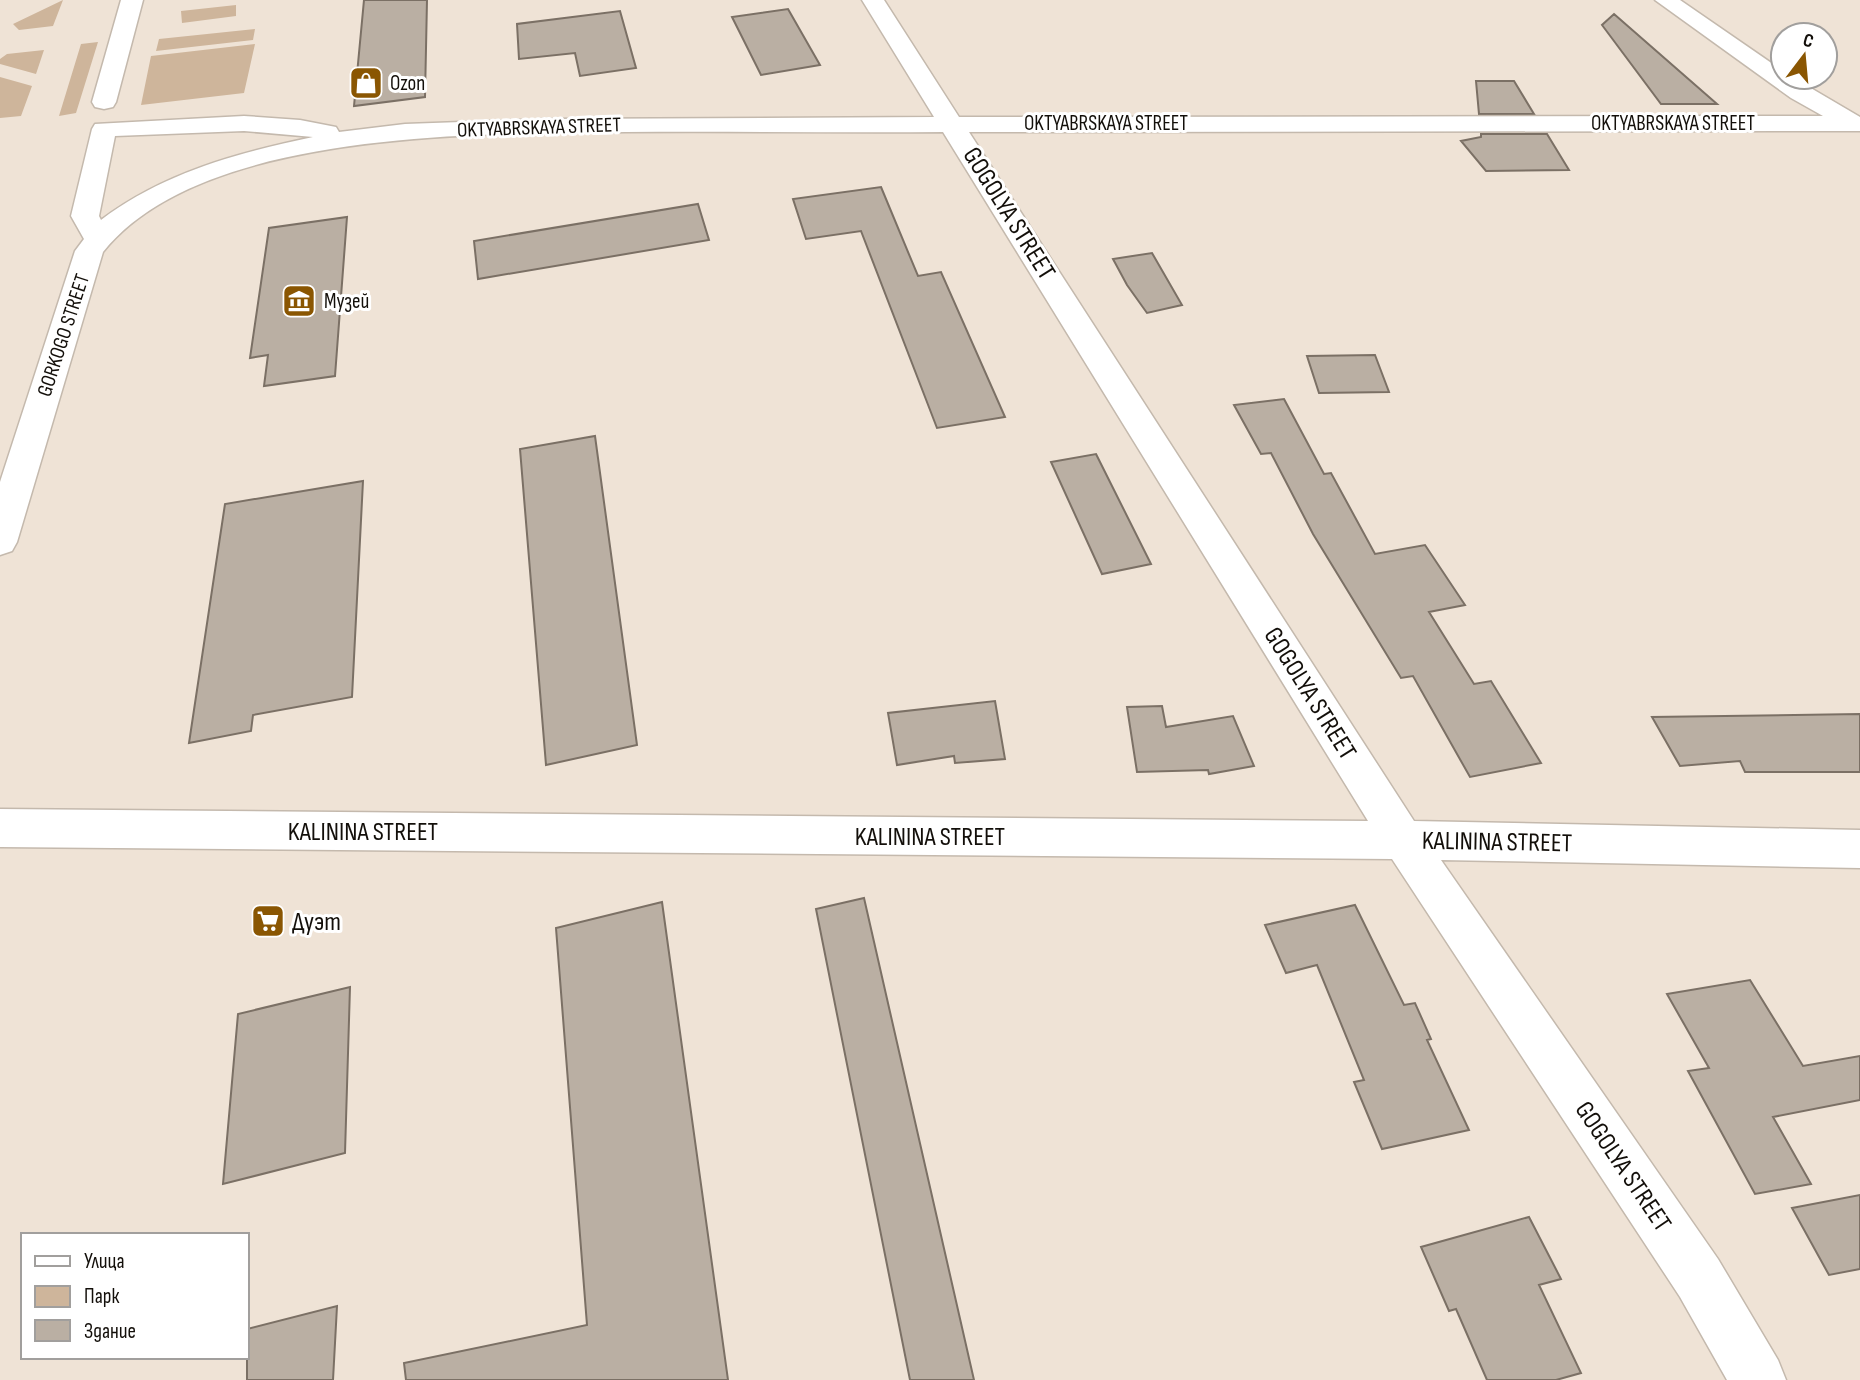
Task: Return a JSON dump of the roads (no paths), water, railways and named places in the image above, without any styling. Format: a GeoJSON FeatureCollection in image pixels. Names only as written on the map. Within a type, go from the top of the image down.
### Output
{"type":"FeatureCollection","features":[{"type":"Feature","properties":{"kind":"street"},"geometry":{"type":"LineString","coordinates":[[104,102],[132,0]]}},
{"type":"Feature","properties":{"kind":"street","name":"GOGOLYA STREET"},"geometry":{"type":"LineString","coordinates":[[873,0],[1404,839],[1699,1278],[1758,1380]]}},
{"type":"Feature","properties":{"kind":"street"},"geometry":{"type":"LineString","coordinates":[[1666,0],[1800,93],[1859,125]]}},
{"type":"Feature","properties":{"kind":"street","name":"OKTYABRSKAYA STREET"},"geometry":{"type":"LineString","coordinates":[[104,130],[245,123],[306,127],[352,137]]}},
{"type":"Feature","properties":{"kind":"street","name":"OKTYABRSKAYA STREET"},"geometry":{"type":"LineString","coordinates":[[97,238],[130,212],[165,191],[269,154],[352,137],[585,125],[1859,125]]}},
{"type":"Feature","properties":{"kind":"street","name":"GORKOGO STREET"},"geometry":{"type":"LineString","coordinates":[[0,542],[81,277],[97,238],[85,216],[104,130]]}},
{"type":"Feature","properties":{"kind":"street","name":"KALININA STREET"},"geometry":{"type":"LineString","coordinates":[[0,828],[1404,839],[1860,849]]}},
{"type":"Feature","properties":{"kind":"place","name":"Ozon"},"geometry":{"type":"Point","coordinates":[366,83]}},
{"type":"Feature","properties":{"kind":"place","name":"Музей"},"geometry":{"type":"Point","coordinates":[299,301]}},
{"type":"Feature","properties":{"kind":"place","name":"Дуэт"},"geometry":{"type":"Point","coordinates":[268,921]}}]}
